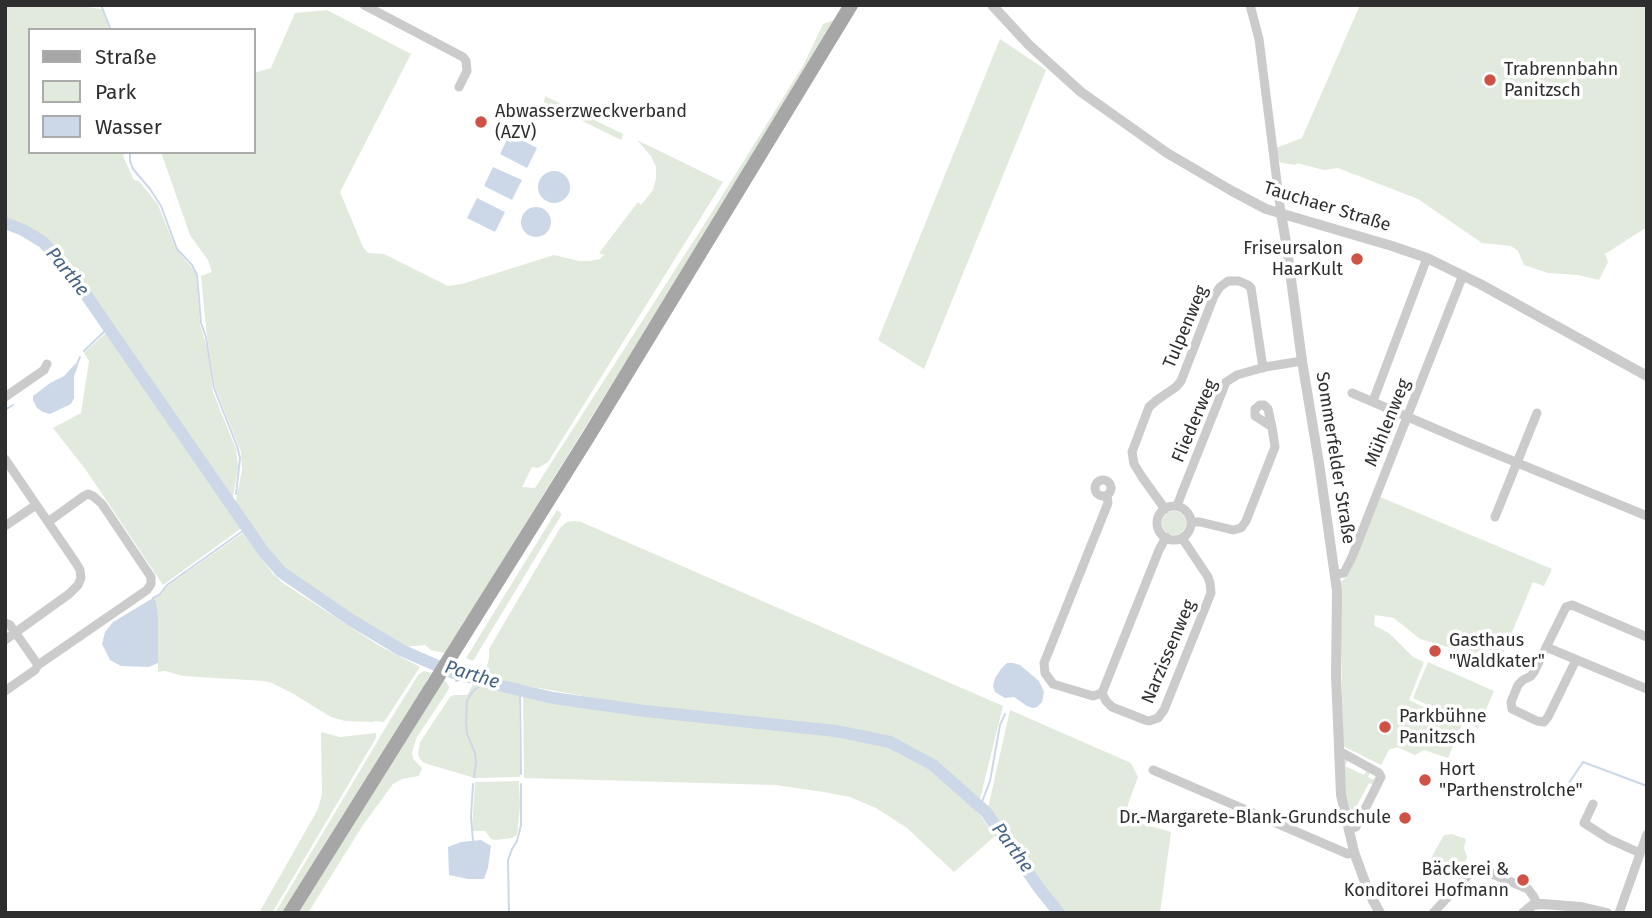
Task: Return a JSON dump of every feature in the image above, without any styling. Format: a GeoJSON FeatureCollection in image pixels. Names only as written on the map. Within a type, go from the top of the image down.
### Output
{"type":"FeatureCollection","features":[{"type":"Feature","properties":{"kind":"main road"},"geometry":{"type":"LineString","coordinates":[[290,913],[590,433],[851,5]]}},
{"type":"Feature","properties":{"kind":"street"},"geometry":{"type":"LineString","coordinates":[[364,5],[463,57],[467,71],[459,87]]}},
{"type":"Feature","properties":{"kind":"street","name":"Tauchaer Straße"},"geometry":{"type":"LineString","coordinates":[[992,5],[1029,45],[1091,99],[1167,153],[1250,201],[1281,214],[1427,258],[1647,376]]}},
{"type":"Feature","properties":{"kind":"street","name":"Sommerfelder Straße"},"geometry":{"type":"LineString","coordinates":[[1250,5],[1259,39],[1281,214],[1335,574],[1341,795],[1354,852],[1369,893],[1380,913]]}},
{"type":"Feature","properties":{"kind":"street"},"geometry":{"type":"LineString","coordinates":[[1373,401],[1427,258]]}},
{"type":"Feature","properties":{"kind":"street","name":"Mühlenweg"},"geometry":{"type":"LineString","coordinates":[[1335,574],[1344,573],[1352,557],[1463,275]]}},
{"type":"Feature","properties":{"kind":"street","name":"Tulpenweg"},"geometry":{"type":"LineString","coordinates":[[1165,509],[1138,471],[1132,452],[1149,407],[1181,381],[1214,296],[1228,282],[1239,281],[1251,288],[1263,368]]}},
{"type":"Feature","properties":{"kind":"street","name":"Fliederweg"},"geometry":{"type":"LineString","coordinates":[[1177,506],[1226,382],[1237,375],[1302,360]]}},
{"type":"Feature","properties":{"kind":"street"},"geometry":{"type":"LineString","coordinates":[[5,397],[44,370],[47,364]]}},
{"type":"Feature","properties":{"kind":"street"},"geometry":{"type":"LineString","coordinates":[[1352,393],[1647,516]]}},
{"type":"Feature","properties":{"kind":"street"},"geometry":{"type":"LineString","coordinates":[[1495,517],[1537,413]]}},
{"type":"Feature","properties":{"kind":"street"},"geometry":{"type":"LineString","coordinates":[[1191,522],[1233,530],[1241,528],[1275,447],[1272,427]]}},
{"type":"Feature","properties":{"kind":"street"},"geometry":{"type":"LineString","coordinates":[[5,459],[78,566],[81,578],[69,594],[5,640]]}},
{"type":"Feature","properties":{"kind":"street"},"geometry":{"type":"LineString","coordinates":[[5,691],[147,590],[151,584],[151,577],[102,504],[93,496],[84,496],[48,522]]}},
{"type":"Feature","properties":{"kind":"street"},"geometry":{"type":"LineString","coordinates":[[1107,496],[1108,503],[1044,663],[1045,673],[1053,684],[1093,696],[1102,693],[1166,537]]}},
{"type":"Feature","properties":{"kind":"street"},"geometry":{"type":"LineString","coordinates":[[5,526],[36,505]]}},
{"type":"Feature","properties":{"kind":"street"},"geometry":{"type":"LineString","coordinates":[[1177,506],[1186,511],[1191,522],[1189,531],[1174,540],[1166,537],[1157,524],[1165,509],[1177,506]]}},
{"type":"Feature","properties":{"kind":"street","name":"Narzissenweg"},"geometry":{"type":"LineString","coordinates":[[1102,693],[1105,701],[1112,707],[1145,720],[1158,718],[1164,710],[1211,593],[1208,577],[1181,538]]}},
{"type":"Feature","properties":{"kind":"street"},"geometry":{"type":"LineString","coordinates":[[1576,660],[1544,722],[1512,709],[1511,704],[1518,685],[1532,674],[1564,609],[1569,605],[1647,637]]}},
{"type":"Feature","properties":{"kind":"street"},"geometry":{"type":"LineString","coordinates":[[5,623],[10,625],[38,665]]}},
{"type":"Feature","properties":{"kind":"street"},"geometry":{"type":"LineString","coordinates":[[1546,647],[1647,690]]}},
{"type":"Feature","properties":{"kind":"street"},"geometry":{"type":"LineString","coordinates":[[1339,751],[1379,773],[1381,777],[1356,827],[1349,829]]}},
{"type":"Feature","properties":{"kind":"street"},"geometry":{"type":"LineString","coordinates":[[1153,770],[1348,854],[1354,852]]}},
{"type":"Feature","properties":{"kind":"street"},"geometry":{"type":"LineString","coordinates":[[1593,804],[1584,823],[1609,839],[1640,853]]}},
{"type":"Feature","properties":{"kind":"street"},"geometry":{"type":"LineString","coordinates":[[1619,913],[1647,834]]}},
{"type":"Feature","properties":{"kind":"street"},"geometry":{"type":"LineString","coordinates":[[1433,913],[1476,867],[1528,889],[1537,904]]}},
{"type":"Feature","properties":{"kind":"street"},"geometry":{"type":"LineString","coordinates":[[1523,913],[1537,904],[1581,907],[1608,913]]}},
{"type":"Feature","properties":{"kind":"green space"},"geometry":{"type":"Polygon","coordinates":[[[5,5],[86,5],[102,9],[109,28],[28,28],[28,154],[124,154],[134,180],[139,181],[158,205],[176,249],[196,275],[200,325],[207,347],[213,392],[236,449],[238,467],[232,503],[102,309],[73,271],[41,239],[5,219],[5,5]]]}},
{"type":"Feature","properties":{"kind":"green space","name":"Trabrennbahn Panitzsch"},"geometry":{"type":"Polygon","coordinates":[[[1360,5],[1647,5],[1647,227],[1605,254],[1608,262],[1599,280],[1548,273],[1524,265],[1518,251],[1511,246],[1482,243],[1418,199],[1338,168],[1324,170],[1297,163],[1281,163],[1276,148],[1302,138],[1360,5]]]}},
{"type":"Feature","properties":{"kind":"green space"},"geometry":{"type":"Polygon","coordinates":[[[327,10],[411,54],[340,192],[368,253],[384,254],[448,286],[554,255],[579,261],[600,259],[604,255],[599,253],[638,202],[641,205],[653,190],[656,167],[651,156],[637,140],[723,182],[548,462],[538,468],[532,467],[522,487],[535,488],[804,64],[823,24],[839,18],[445,653],[431,650],[425,645],[404,647],[312,592],[282,569],[235,505],[242,470],[241,452],[215,387],[206,328],[201,276],[212,272],[208,260],[190,235],[162,154],[256,154],[256,72],[271,68],[295,13],[327,10]]]}},
{"type":"Feature","properties":{"kind":"green space"},"geometry":{"type":"Polygon","coordinates":[[[1000,39],[1046,70],[924,369],[878,340],[1000,39]]]}},
{"type":"Feature","properties":{"kind":"green space"},"geometry":{"type":"Polygon","coordinates":[[[545,96],[623,134],[621,140],[544,102],[545,96]]]}},
{"type":"Feature","properties":{"kind":"green space"},"geometry":{"type":"Polygon","coordinates":[[[108,331],[243,527],[163,585],[86,470],[53,428],[81,413],[89,361],[84,353],[108,331]]]}},
{"type":"Feature","properties":{"kind":"green space"},"geometry":{"type":"Polygon","coordinates":[[[1380,497],[1552,569],[1544,586],[1533,582],[1502,656],[1486,648],[1475,653],[1466,648],[1462,641],[1458,650],[1420,639],[1394,618],[1375,615],[1374,625],[1390,634],[1413,657],[1424,662],[1409,700],[1462,725],[1448,758],[1424,750],[1415,755],[1397,747],[1389,750],[1381,765],[1343,746],[1340,583],[1349,574],[1380,497]]]}},
{"type":"Feature","properties":{"kind":"green space"},"geometry":{"type":"Polygon","coordinates":[[[557,510],[562,514],[473,661],[466,658],[557,510]]]}},
{"type":"Feature","properties":{"kind":"green space"},"geometry":{"type":"Polygon","coordinates":[[[1169,511],[1179,511],[1186,518],[1186,528],[1179,535],[1169,535],[1162,528],[1162,518],[1169,511]]]}},
{"type":"Feature","properties":{"kind":"green space"},"geometry":{"type":"Polygon","coordinates":[[[575,521],[1003,706],[980,799],[939,766],[884,736],[841,728],[656,709],[483,678],[489,649],[560,528],[567,522],[575,521]]]}},
{"type":"Feature","properties":{"kind":"green space"},"geometry":{"type":"Polygon","coordinates":[[[243,533],[273,574],[283,583],[378,645],[420,667],[384,722],[345,721],[331,717],[292,693],[264,681],[158,672],[158,617],[154,599],[166,587],[243,533]]]}},
{"type":"Feature","properties":{"kind":"green space"},"geometry":{"type":"Polygon","coordinates":[[[1428,662],[1494,691],[1478,728],[1413,698],[1428,662]]]}},
{"type":"Feature","properties":{"kind":"green space"},"geometry":{"type":"Polygon","coordinates":[[[424,671],[432,673],[426,681],[428,682],[286,913],[275,913],[389,722],[418,675],[424,671]]]}},
{"type":"Feature","properties":{"kind":"green space"},"geometry":{"type":"Polygon","coordinates":[[[442,678],[449,688],[417,737],[412,752],[413,759],[422,768],[419,776],[402,779],[393,784],[363,825],[308,913],[295,913],[442,678]]]}},
{"type":"Feature","properties":{"kind":"green space"},"geometry":{"type":"Polygon","coordinates":[[[474,683],[519,694],[520,777],[475,778],[424,763],[420,759],[420,742],[450,697],[467,695],[474,683]]]}},
{"type":"Feature","properties":{"kind":"green space"},"geometry":{"type":"Polygon","coordinates":[[[523,695],[563,703],[850,737],[888,745],[934,771],[963,795],[995,836],[954,872],[907,828],[876,808],[850,797],[776,785],[524,778],[523,695]]]}},
{"type":"Feature","properties":{"kind":"green space"},"geometry":{"type":"Polygon","coordinates":[[[1010,710],[1131,763],[1138,777],[1128,804],[1126,819],[1171,832],[1160,913],[1063,913],[988,808],[1010,710]]]}},
{"type":"Feature","properties":{"kind":"green space"},"geometry":{"type":"Polygon","coordinates":[[[321,732],[340,737],[376,733],[376,738],[272,913],[259,913],[318,809],[322,794],[321,732]]]}},
{"type":"Feature","properties":{"kind":"green space"},"geometry":{"type":"Polygon","coordinates":[[[1344,759],[1348,760],[1345,766],[1364,775],[1367,770],[1370,772],[1368,777],[1373,780],[1376,775],[1377,777],[1374,785],[1369,783],[1352,815],[1357,817],[1356,821],[1351,823],[1345,795],[1344,759]]]}},
{"type":"Feature","properties":{"kind":"green space"},"geometry":{"type":"Polygon","coordinates":[[[519,781],[517,835],[496,840],[491,839],[485,831],[472,831],[475,782],[519,781]]]}},
{"type":"Feature","properties":{"kind":"green space"},"geometry":{"type":"Polygon","coordinates":[[[1452,834],[1466,839],[1464,848],[1467,857],[1460,873],[1431,858],[1444,835],[1452,834]]]}},
{"type":"Feature","properties":{"kind":"water"},"geometry":{"type":"Polygon","coordinates":[[[510,134],[537,148],[527,168],[500,154],[510,134]]]}},
{"type":"Feature","properties":{"kind":"water"},"geometry":{"type":"Polygon","coordinates":[[[493,167],[522,180],[512,200],[484,186],[493,167]]]}},
{"type":"Feature","properties":{"kind":"water"},"geometry":{"type":"Polygon","coordinates":[[[554,171],[565,176],[570,187],[565,198],[554,203],[543,198],[538,187],[543,176],[554,171]]]}},
{"type":"Feature","properties":{"kind":"water"},"geometry":{"type":"Polygon","coordinates":[[[477,198],[505,212],[495,232],[467,218],[477,198]]]}},
{"type":"Feature","properties":{"kind":"water"},"geometry":{"type":"Polygon","coordinates":[[[536,207],[547,211],[551,222],[547,233],[536,237],[525,233],[521,222],[525,211],[536,207]]]}},
{"type":"Feature","properties":{"kind":"water"},"geometry":{"type":"Polygon","coordinates":[[[75,364],[78,366],[74,376],[74,398],[71,404],[50,414],[37,408],[33,396],[64,376],[75,364]]]}},
{"type":"Feature","properties":{"kind":"water"},"geometry":{"type":"Polygon","coordinates":[[[153,598],[158,617],[158,663],[149,667],[121,666],[110,660],[102,644],[105,632],[113,622],[153,598]]]}},
{"type":"Feature","properties":{"kind":"water"},"geometry":{"type":"Polygon","coordinates":[[[1007,663],[1020,665],[1039,681],[1044,692],[1042,702],[1037,707],[1027,706],[1014,697],[1005,698],[995,692],[995,678],[1007,663]]]}},
{"type":"Feature","properties":{"kind":"water"},"geometry":{"type":"Polygon","coordinates":[[[481,840],[491,846],[484,879],[449,875],[448,847],[461,842],[481,840]]]}},
{"type":"Feature","properties":{"kind":"waterway"},"geometry":{"type":"LineString","coordinates":[[101,5],[110,28]]}},
{"type":"Feature","properties":{"kind":"waterway"},"geometry":{"type":"LineString","coordinates":[[130,154],[133,169],[161,206],[177,249],[192,265],[197,275],[201,323],[206,337],[214,388],[240,458],[236,494]]}},
{"type":"Feature","properties":{"kind":"waterway","name":"Parthe"},"geometry":{"type":"LineString","coordinates":[[5,223],[43,242],[73,276],[263,551],[281,572],[351,620],[401,650],[454,673],[553,698],[645,711],[836,731],[890,742],[933,765],[986,812],[1059,913]]}},
{"type":"Feature","properties":{"kind":"waterway"},"geometry":{"type":"LineString","coordinates":[[84,351],[109,327]]}},
{"type":"Feature","properties":{"kind":"waterway"},"geometry":{"type":"LineString","coordinates":[[77,364],[80,357]]}},
{"type":"Feature","properties":{"kind":"waterway"},"geometry":{"type":"LineString","coordinates":[[5,410],[13,405]]}},
{"type":"Feature","properties":{"kind":"waterway","name":"Parthe"},"geometry":{"type":"LineString","coordinates":[[233,508],[234,503]]}},
{"type":"Feature","properties":{"kind":"waterway"},"geometry":{"type":"LineString","coordinates":[[153,598],[247,528]]}},
{"type":"Feature","properties":{"kind":"waterway","name":"Parthe"},"geometry":{"type":"LineString","coordinates":[[456,681],[469,677]]}},
{"type":"Feature","properties":{"kind":"waterway"},"geometry":{"type":"LineString","coordinates":[[474,777],[476,763],[467,734],[467,700],[474,690],[490,683]]}},
{"type":"Feature","properties":{"kind":"waterway"},"geometry":{"type":"LineString","coordinates":[[520,690],[521,774]]}},
{"type":"Feature","properties":{"kind":"waterway"},"geometry":{"type":"LineString","coordinates":[[980,807],[990,781],[1000,725],[1005,714]]}},
{"type":"Feature","properties":{"kind":"waterway"},"geometry":{"type":"LineString","coordinates":[[1559,798],[1583,762],[1647,786]]}},
{"type":"Feature","properties":{"kind":"waterway"},"geometry":{"type":"LineString","coordinates":[[473,784],[473,841]]}},
{"type":"Feature","properties":{"kind":"waterway"},"geometry":{"type":"LineString","coordinates":[[509,913],[508,860],[521,825],[521,784]]}},
{"type":"Feature","properties":{"kind":"place","name":"Trabrennbahn Panitzsch"},"geometry":{"type":"Point","coordinates":[1490,80]}},
{"type":"Feature","properties":{"kind":"place","name":"Abwasserzweckverband (AZV)"},"geometry":{"type":"Point","coordinates":[481,122]}},
{"type":"Feature","properties":{"kind":"place","name":"Friseursalon HaarKult"},"geometry":{"type":"Point","coordinates":[1357,259]}},
{"type":"Feature","properties":{"kind":"place","name":"Gasthaus \"Waldkater\""},"geometry":{"type":"Point","coordinates":[1435,651]}},
{"type":"Feature","properties":{"kind":"place","name":"Parkbühne Panitzsch"},"geometry":{"type":"Point","coordinates":[1385,727]}},
{"type":"Feature","properties":{"kind":"place","name":"Hort \"Parthenstrolche\""},"geometry":{"type":"Point","coordinates":[1425,780]}},
{"type":"Feature","properties":{"kind":"place","name":"Dr.-Margarete-Blank-Grundschule"},"geometry":{"type":"Point","coordinates":[1405,818]}},
{"type":"Feature","properties":{"kind":"place","name":"Bäckerei & Konditorei Hofmann"},"geometry":{"type":"Point","coordinates":[1523,880]}}]}
